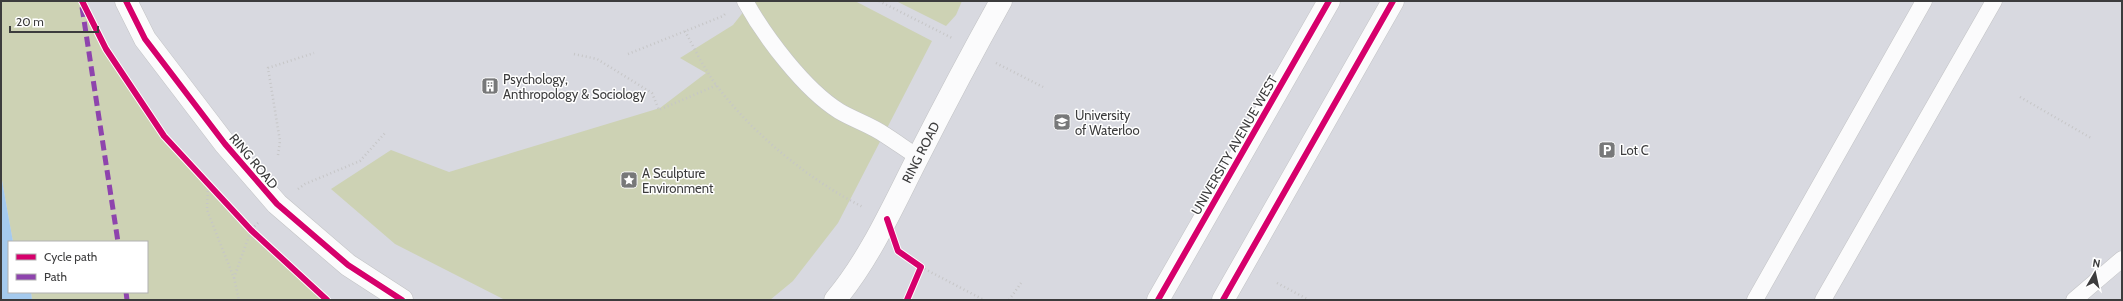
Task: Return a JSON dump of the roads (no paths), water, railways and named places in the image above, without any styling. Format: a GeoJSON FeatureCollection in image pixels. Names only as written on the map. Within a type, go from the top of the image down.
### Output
{"type":"FeatureCollection","features":[{"type":"Feature","properties":{"kind":"street","name":"RING ROAD"},"geometry":{"type":"LineString","coordinates":[[126,1],[145,39],[225,144],[276,204],[348,265],[402,300]]}},
{"type":"Feature","properties":{"kind":"street","name":"RING ROAD"},"geometry":{"type":"LineString","coordinates":[[835,300],[845,288],[887,219],[918,157],[1001,1]]}},
{"type":"Feature","properties":{"kind":"street","name":"UNIVERSITY AVENUE WEST"},"geometry":{"type":"LineString","coordinates":[[1158,300],[1329,1]]}},
{"type":"Feature","properties":{"kind":"street"},"geometry":{"type":"LineString","coordinates":[[1223,300],[1393,1]]}},
{"type":"Feature","properties":{"kind":"lane"},"geometry":{"type":"LineString","coordinates":[[745,1],[758,25],[812,89],[838,110],[886,135],[918,157]]}},
{"type":"Feature","properties":{"kind":"lane"},"geometry":{"type":"LineString","coordinates":[[1755,300],[1924,1]]}},
{"type":"Feature","properties":{"kind":"lane"},"geometry":{"type":"LineString","coordinates":[[1823,300],[1994,1]]}},
{"type":"Feature","properties":{"kind":"lane"},"geometry":{"type":"LineString","coordinates":[[2074,300],[2122,259]]}},
{"type":"Feature","properties":{"kind":"water"},"geometry":{"type":"Polygon","coordinates":[[[1,175],[13,241],[8,241],[8,293],[31,293],[32,300],[1,300],[1,175]]]}},
{"type":"Feature","properties":{"kind":"place","name":"Psychology, Anthropology & Sociology"},"geometry":{"type":"Point","coordinates":[490,86]}},
{"type":"Feature","properties":{"kind":"place","name":"University of Waterloo"},"geometry":{"type":"Point","coordinates":[1062,122]}},
{"type":"Feature","properties":{"kind":"place","name":"Lot C"},"geometry":{"type":"Point","coordinates":[1607,150]}},
{"type":"Feature","properties":{"kind":"place","name":"A Sculpture Environment"},"geometry":{"type":"Point","coordinates":[629,180]}}]}
